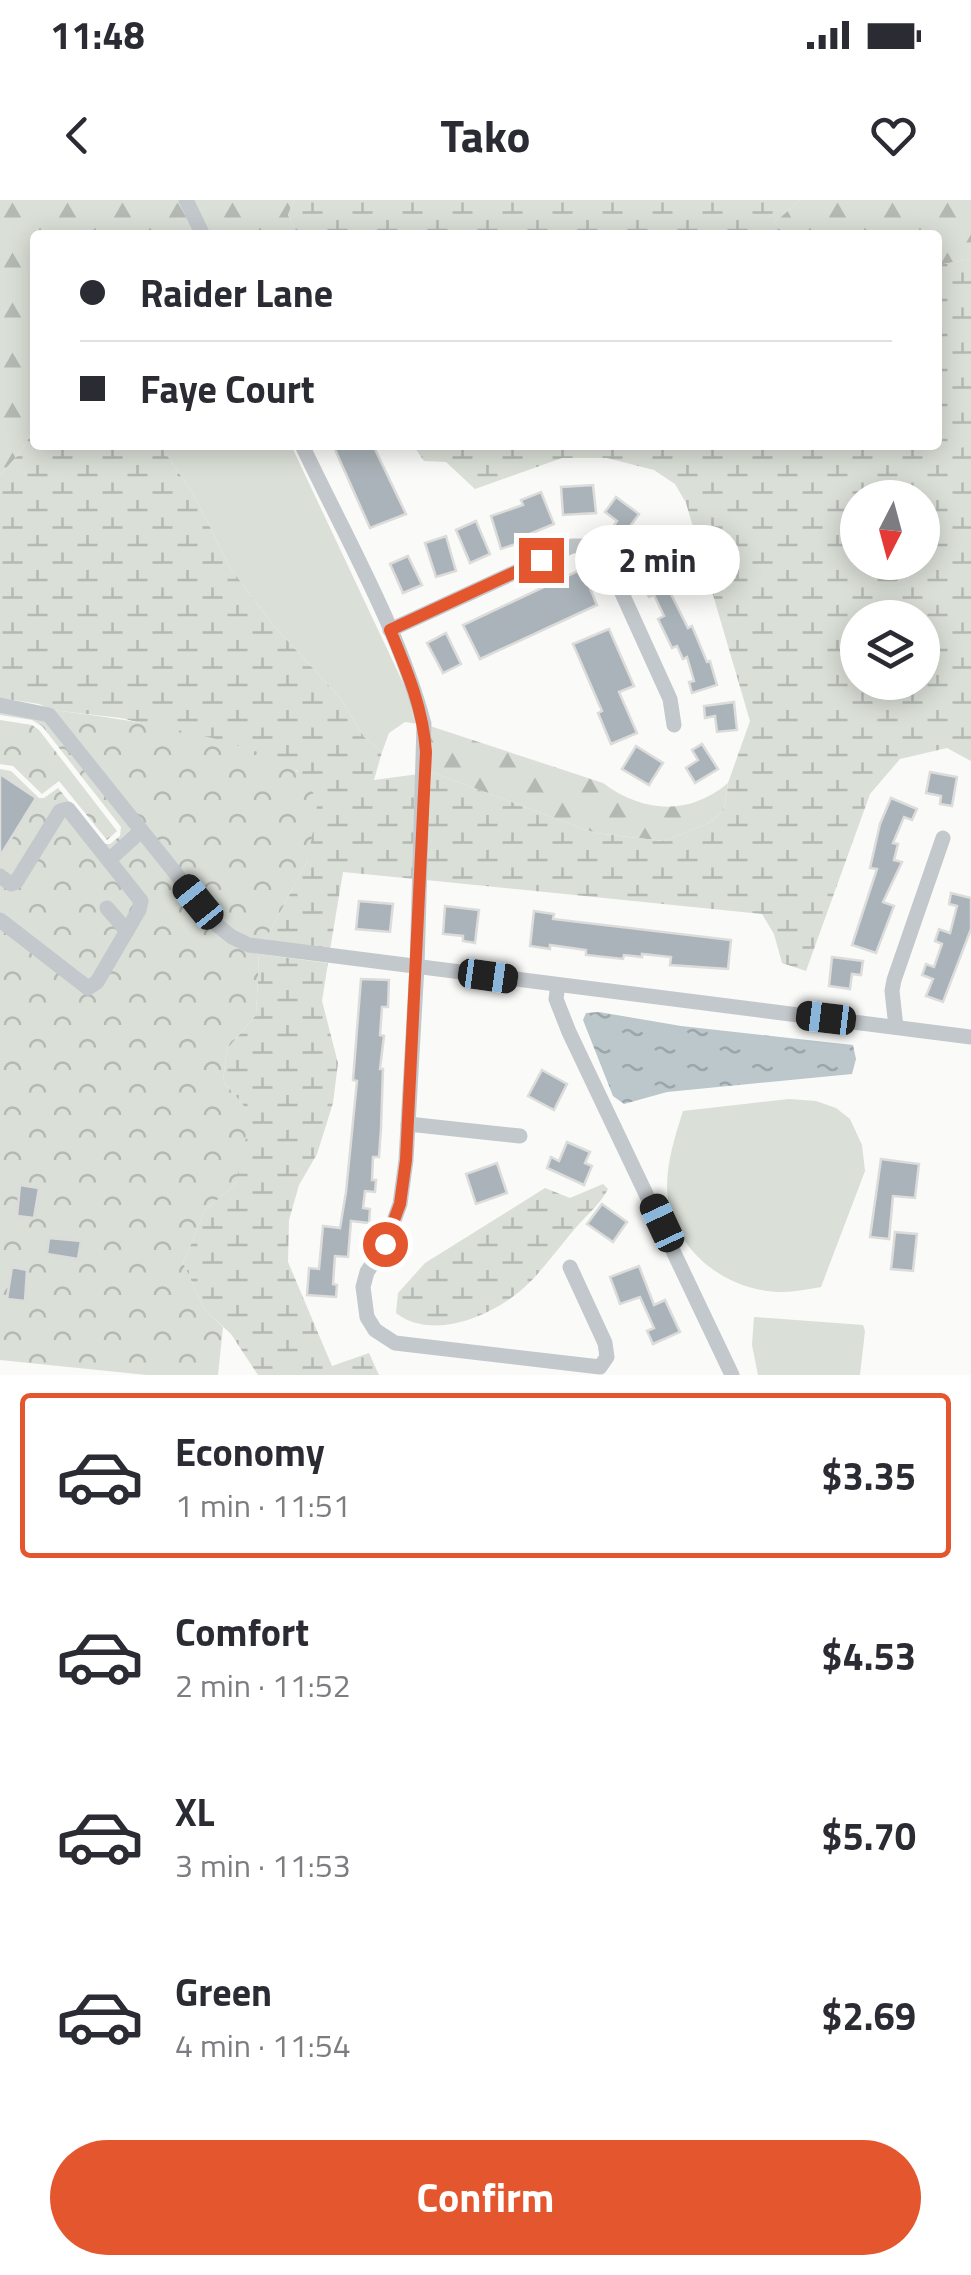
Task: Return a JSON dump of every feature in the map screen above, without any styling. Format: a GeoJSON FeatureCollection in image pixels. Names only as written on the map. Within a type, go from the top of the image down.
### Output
{"type":"FeatureCollection","features":[{"type":"Feature","properties":{"kind":"street"},"geometry":{"type":"LineString","coordinates":[[186,200],[201,230]]}},
{"type":"Feature","properties":{"kind":"street"},"geometry":{"type":"LineString","coordinates":[[304,450],[414,687],[424,724],[426,752],[408,1124],[400,1204],[385,1244],[367,1272],[364,1306],[375,1330],[395,1343],[600,1367],[607,1357],[605,1343],[570,1267]]}},
{"type":"Feature","properties":{"kind":"street"},"geometry":{"type":"LineString","coordinates":[[390,630],[572,546],[589,546],[606,558],[670,699],[674,725]]}},
{"type":"Feature","properties":{"kind":"street"},"geometry":{"type":"LineString","coordinates":[[0,705],[49,715],[217,925],[232,937],[267,949],[971,1037]]}},
{"type":"Feature","properties":{"kind":"street"},"geometry":{"type":"LineString","coordinates":[[0,876],[11,884],[16,882],[60,811],[65,809],[140,901],[140,910],[97,982],[88,988],[0,920]]}},
{"type":"Feature","properties":{"kind":"street"},"geometry":{"type":"LineString","coordinates":[[109,860],[141,831]]}},
{"type":"Feature","properties":{"kind":"street"},"geometry":{"type":"LineString","coordinates":[[896,1027],[894,980],[943,838]]}},
{"type":"Feature","properties":{"kind":"street"},"geometry":{"type":"LineString","coordinates":[[107,908],[127,931]]}},
{"type":"Feature","properties":{"kind":"street"},"geometry":{"type":"LineString","coordinates":[[558,985],[556,1000],[570,1032],[732,1375]]}},
{"type":"Feature","properties":{"kind":"street"},"geometry":{"type":"LineString","coordinates":[[408,1124],[520,1136]]}},
{"type":"Feature","properties":{"kind":"green space"},"geometry":{"type":"Polygon","coordinates":[[[0,200],[180,200],[194,230],[30,230],[30,435],[0,475],[0,200]]]}},
{"type":"Feature","properties":{"kind":"green space"},"geometry":{"type":"Polygon","coordinates":[[[193,200],[294,200],[288,215],[296,230],[207,230],[193,200]]]}},
{"type":"Feature","properties":{"kind":"green space"},"geometry":{"type":"Polygon","coordinates":[[[294,200],[800,200],[775,222],[781,230],[296,230],[288,215],[294,200]]]}},
{"type":"Feature","properties":{"kind":"green space"},"geometry":{"type":"Polygon","coordinates":[[[800,200],[971,200],[971,259],[942,264],[942,230],[781,230],[775,222],[800,200]]]}},
{"type":"Feature","properties":{"kind":"green space"},"geometry":{"type":"Polygon","coordinates":[[[971,259],[971,761],[947,748],[900,759],[870,794],[806,971],[782,963],[774,934],[762,914],[426,880],[431,772],[595,833],[664,841],[709,823],[724,810],[728,783],[750,721],[686,503],[675,484],[654,470],[607,458],[562,458],[475,489],[446,462],[424,461],[416,450],[942,450],[942,264],[971,259]]]}},
{"type":"Feature","properties":{"kind":"green space"},"geometry":{"type":"Polygon","coordinates":[[[30,435],[30,450],[163,450],[195,497],[231,569],[274,626],[340,698],[364,737],[382,752],[374,780],[419,774],[415,879],[343,872],[330,950],[264,942],[308,860],[298,771],[237,747],[121,718],[52,710],[0,698],[0,475],[30,435]]]}},
{"type":"Feature","properties":{"kind":"green space"},"geometry":{"type":"Polygon","coordinates":[[[163,450],[293,450],[413,704],[418,724],[405,722],[389,733],[382,752],[364,737],[340,698],[274,626],[231,569],[195,497],[163,450]]]}},
{"type":"Feature","properties":{"kind":"green space"},"geometry":{"type":"Polygon","coordinates":[[[52,710],[143,723],[210,738],[270,757],[301,775],[318,800],[308,860],[264,942],[235,932],[220,920],[52,710]]]}},
{"type":"Feature","properties":{"kind":"green space"},"geometry":{"type":"Polygon","coordinates":[[[0,711],[46,721],[246,951],[259,954],[256,1015],[227,1049],[223,1081],[247,1110],[245,1148],[235,1185],[205,1210],[183,1263],[205,1310],[223,1327],[218,1375],[147,1375],[0,1360],[0,769],[11,771],[39,798],[58,788],[104,844],[120,836],[121,827],[42,726],[32,720],[0,715],[0,711]]]}},
{"type":"Feature","properties":{"kind":"green space"},"geometry":{"type":"Polygon","coordinates":[[[0,720],[32,725],[39,730],[117,831],[107,840],[59,781],[42,794],[13,766],[0,764],[0,720]]]}},
{"type":"Feature","properties":{"kind":"green space"},"geometry":{"type":"Polygon","coordinates":[[[430,726],[603,783],[650,805],[666,807],[698,801],[728,783],[724,810],[709,823],[664,841],[595,833],[431,772],[430,726]]]}},
{"type":"Feature","properties":{"kind":"green space"},"geometry":{"type":"Polygon","coordinates":[[[259,954],[328,963],[322,1001],[338,1063],[333,1103],[289,1220],[288,1262],[332,1366],[369,1353],[379,1375],[258,1375],[231,1334],[205,1310],[183,1263],[205,1210],[235,1185],[247,1110],[223,1081],[227,1049],[256,1015],[259,954]]]}},
{"type":"Feature","properties":{"kind":"green space"},"geometry":{"type":"Polygon","coordinates":[[[789,1099],[816,1101],[836,1108],[850,1119],[862,1145],[865,1171],[821,1287],[782,1292],[760,1290],[721,1275],[689,1247],[670,1209],[670,1158],[683,1111],[789,1099]]]}},
{"type":"Feature","properties":{"kind":"green space"},"geometry":{"type":"Polygon","coordinates":[[[603,1184],[608,1189],[598,1204],[529,1283],[501,1305],[447,1325],[411,1322],[396,1313],[398,1293],[425,1263],[545,1188],[570,1198],[603,1184]]]}},
{"type":"Feature","properties":{"kind":"green space"},"geometry":{"type":"Polygon","coordinates":[[[754,1317],[863,1325],[860,1375],[758,1375],[752,1345],[754,1317]]]}},
{"type":"Feature","properties":{"kind":"water"},"geometry":{"type":"Polygon","coordinates":[[[586,1013],[681,1026],[853,1045],[856,1059],[852,1074],[667,1092],[624,1104],[613,1096],[583,1020],[586,1013]]]}},
{"type":"Feature","properties":{"kind":"building"},"geometry":{"type":"Polygon","coordinates":[[[335,450],[375,450],[406,514],[370,528],[335,450]]]}},
{"type":"Feature","properties":{"kind":"building"},"geometry":{"type":"Polygon","coordinates":[[[593,485],[596,513],[563,515],[561,487],[593,485]]]}},
{"type":"Feature","properties":{"kind":"building"},"geometry":{"type":"Polygon","coordinates":[[[541,492],[554,524],[501,549],[491,516],[523,505],[521,500],[541,492]]]}},
{"type":"Feature","properties":{"kind":"building"},"geometry":{"type":"Polygon","coordinates":[[[616,497],[639,514],[621,539],[610,531],[617,521],[605,512],[616,497]]]}},
{"type":"Feature","properties":{"kind":"building"},"geometry":{"type":"Polygon","coordinates":[[[476,521],[490,554],[470,563],[456,530],[476,521]]]}},
{"type":"Feature","properties":{"kind":"building"},"geometry":{"type":"Polygon","coordinates":[[[649,533],[668,588],[688,628],[692,626],[707,662],[710,661],[717,685],[692,693],[689,682],[694,681],[687,657],[683,659],[677,646],[672,648],[658,619],[664,616],[633,566],[629,556],[640,552],[632,538],[649,533]]]}},
{"type":"Feature","properties":{"kind":"building"},"geometry":{"type":"Polygon","coordinates":[[[446,536],[456,571],[436,577],[425,543],[446,536]]]}},
{"type":"Feature","properties":{"kind":"building"},"geometry":{"type":"Polygon","coordinates":[[[408,556],[422,585],[403,593],[390,564],[408,556]]]}},
{"type":"Feature","properties":{"kind":"building"},"geometry":{"type":"Polygon","coordinates":[[[582,569],[597,605],[480,659],[463,625],[582,569]]]}},
{"type":"Feature","properties":{"kind":"building"},"geometry":{"type":"Polygon","coordinates":[[[609,629],[634,686],[619,692],[637,733],[611,744],[598,713],[602,711],[573,644],[609,629]]]}},
{"type":"Feature","properties":{"kind":"building"},"geometry":{"type":"Polygon","coordinates":[[[446,633],[461,664],[443,673],[427,643],[446,633]]]}},
{"type":"Feature","properties":{"kind":"building"},"geometry":{"type":"Polygon","coordinates":[[[734,702],[737,730],[717,732],[715,716],[705,718],[704,706],[734,702]]]}},
{"type":"Feature","properties":{"kind":"building"},"geometry":{"type":"Polygon","coordinates":[[[702,744],[718,769],[695,783],[686,768],[698,760],[692,750],[702,744]]]}},
{"type":"Feature","properties":{"kind":"building"},"geometry":{"type":"Polygon","coordinates":[[[636,746],[663,763],[649,785],[622,769],[636,746]]]}},
{"type":"Feature","properties":{"kind":"building"},"geometry":{"type":"Polygon","coordinates":[[[930,772],[957,777],[952,806],[940,804],[941,796],[926,793],[930,772]]]}},
{"type":"Feature","properties":{"kind":"building"},"geometry":{"type":"Polygon","coordinates":[[[0,774],[36,798],[0,856],[0,774]]]}},
{"type":"Feature","properties":{"kind":"building"},"geometry":{"type":"Polygon","coordinates":[[[891,798],[917,809],[912,820],[904,817],[893,843],[898,844],[894,860],[902,862],[883,902],[894,906],[876,953],[852,945],[877,869],[870,868],[880,824],[891,798]]]}},
{"type":"Feature","properties":{"kind":"building"},"geometry":{"type":"Polygon","coordinates":[[[951,893],[971,898],[971,929],[943,1002],[926,996],[933,979],[922,975],[926,964],[934,967],[942,944],[935,941],[939,929],[950,933],[957,906],[949,904],[951,893]]]}},
{"type":"Feature","properties":{"kind":"building"},"geometry":{"type":"Polygon","coordinates":[[[359,901],[393,904],[390,932],[356,929],[359,901]]]}},
{"type":"Feature","properties":{"kind":"building"},"geometry":{"type":"Polygon","coordinates":[[[445,906],[479,910],[475,943],[463,941],[463,936],[443,934],[445,906]]]}},
{"type":"Feature","properties":{"kind":"building"},"geometry":{"type":"Polygon","coordinates":[[[534,911],[554,914],[553,919],[731,940],[728,969],[670,965],[671,957],[642,954],[624,955],[623,959],[586,955],[586,950],[530,946],[534,911]]]}},
{"type":"Feature","properties":{"kind":"building"},"geometry":{"type":"Polygon","coordinates":[[[832,957],[863,961],[861,975],[852,974],[850,989],[829,986],[832,957]]]}},
{"type":"Feature","properties":{"kind":"building"},"geometry":{"type":"Polygon","coordinates":[[[361,979],[389,980],[388,1007],[382,1007],[380,1035],[384,1036],[383,1069],[379,1157],[373,1157],[375,1192],[365,1191],[363,1208],[370,1209],[369,1223],[351,1221],[348,1257],[335,1256],[336,1297],[307,1295],[309,1268],[319,1269],[323,1226],[340,1228],[357,1081],[353,1080],[361,979]]]}},
{"type":"Feature","properties":{"kind":"building"},"geometry":{"type":"Polygon","coordinates":[[[542,1070],[567,1084],[554,1110],[528,1096],[542,1070]]]}},
{"type":"Feature","properties":{"kind":"building"},"geometry":{"type":"Polygon","coordinates":[[[567,1142],[590,1152],[585,1163],[592,1166],[584,1185],[547,1168],[551,1157],[559,1161],[567,1142]]]}},
{"type":"Feature","properties":{"kind":"building"},"geometry":{"type":"Polygon","coordinates":[[[881,1159],[919,1164],[915,1198],[893,1196],[889,1239],[870,1237],[881,1159]]]}},
{"type":"Feature","properties":{"kind":"building"},"geometry":{"type":"Polygon","coordinates":[[[497,1163],[507,1193],[476,1204],[466,1174],[497,1163]]]}},
{"type":"Feature","properties":{"kind":"building"},"geometry":{"type":"Polygon","coordinates":[[[20,1185],[39,1188],[34,1218],[17,1216],[20,1185]]]}},
{"type":"Feature","properties":{"kind":"building"},"geometry":{"type":"Polygon","coordinates":[[[602,1204],[627,1222],[613,1242],[587,1224],[602,1204]]]}},
{"type":"Feature","properties":{"kind":"building"},"geometry":{"type":"Polygon","coordinates":[[[895,1232],[917,1234],[913,1271],[891,1269],[895,1232]]]}},
{"type":"Feature","properties":{"kind":"building"},"geometry":{"type":"Polygon","coordinates":[[[49,1238],[81,1241],[78,1259],[47,1254],[49,1238]]]}},
{"type":"Feature","properties":{"kind":"building"},"geometry":{"type":"Polygon","coordinates":[[[639,1266],[654,1305],[665,1300],[680,1332],[653,1344],[647,1331],[654,1328],[640,1297],[620,1304],[610,1277],[639,1266]]]}},
{"type":"Feature","properties":{"kind":"building"},"geometry":{"type":"Polygon","coordinates":[[[12,1267],[27,1270],[25,1301],[7,1299],[12,1267]]]}},
{"type":"Feature","properties":{"kind":"route"},"geometry":{"type":"LineString","coordinates":[[385,1244],[400,1204],[406,1160],[426,752],[424,724],[414,687],[390,630],[541,560]]}}]}
